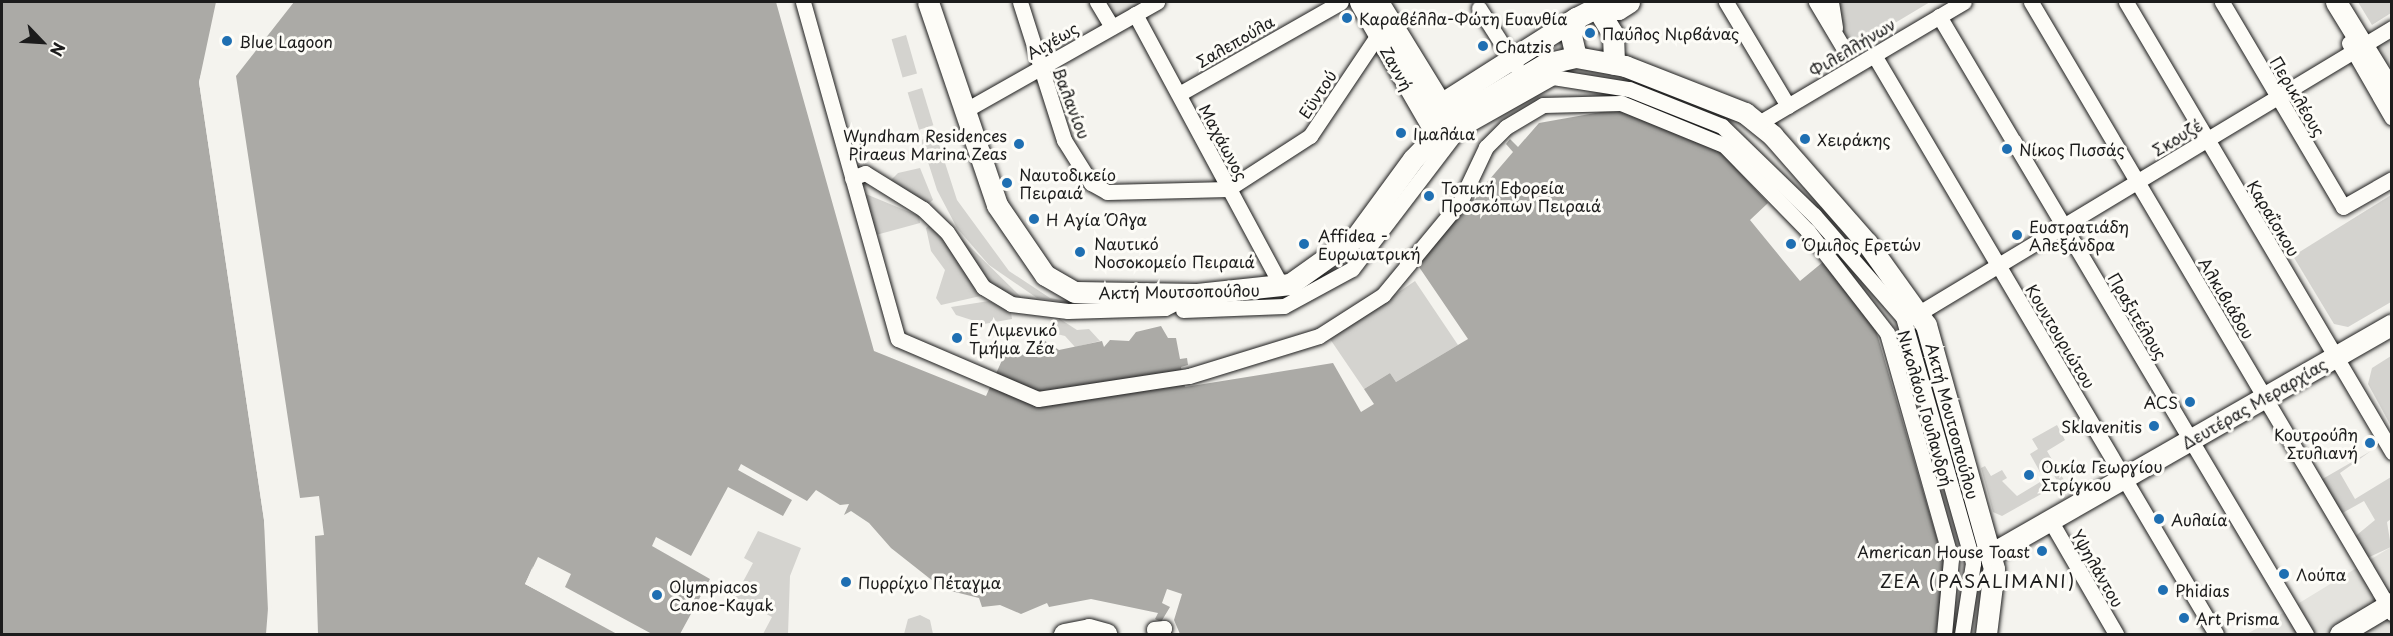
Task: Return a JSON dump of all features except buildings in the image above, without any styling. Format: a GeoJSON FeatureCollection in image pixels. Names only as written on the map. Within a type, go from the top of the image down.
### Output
{"type":"FeatureCollection","features":[{"type":"Feature","properties":{"kind":"main road","name":"Ακτή Μουτσοπούλου"},"geometry":{"type":"LineString","coordinates":[[930,2],[964,111],[997,205],[1055,282],[1075,292],[1197,294],[1282,287],[1356,237],[1442,119],[1516,67],[1576,57],[1614,64],[1683,86],[1759,123],[1867,243],[1920,313],[1938,355],[1991,554],[1995,580],[1986,634]]}},
{"type":"Feature","properties":{"kind":"main road","name":"Ζαννή"},"geometry":{"type":"LineString","coordinates":[[1360,2],[1383,27],[1442,119]]}},
{"type":"Feature","properties":{"kind":"main road","name":"Ζαννή"},"geometry":{"type":"LineString","coordinates":[[1378,2],[1383,27]]}},
{"type":"Feature","properties":{"kind":"main road"},"geometry":{"type":"LineString","coordinates":[[1599,3],[1618,9],[1629,2]]}},
{"type":"Feature","properties":{"kind":"main road"},"geometry":{"type":"LineString","coordinates":[[2336,2],[2359,48],[2391,93]]}},
{"type":"Feature","properties":{"kind":"main road"},"geometry":{"type":"LineString","coordinates":[[1516,67],[1576,18],[1599,3]]}},
{"type":"Feature","properties":{"kind":"main road"},"geometry":{"type":"LineString","coordinates":[[1599,3],[1613,34],[1614,64]]}},
{"type":"Feature","properties":{"kind":"main road"},"geometry":{"type":"LineString","coordinates":[[1576,18],[1571,36],[1576,57]]}},
{"type":"Feature","properties":{"kind":"main road","name":"Δευτέρας Μεραρχίας"},"geometry":{"type":"LineString","coordinates":[[1991,554],[2391,324]]}},
{"type":"Feature","properties":{"kind":"main road"},"geometry":{"type":"LineString","coordinates":[[2340,634],[2390,607]]}},
{"type":"Feature","properties":{"kind":"main road"},"geometry":{"type":"LineString","coordinates":[[1071,632],[1106,634]]}},
{"type":"Feature","properties":{"kind":"street","name":"Νικολάου Γουλανδρή"},"geometry":{"type":"LineString","coordinates":[[803,2],[898,339],[987,381],[1051,400],[1189,376],[1268,356],[1319,336],[1383,295],[1460,202],[1486,147],[1506,127],[1555,102],[1634,107],[1724,145],[1808,231],[1883,327],[1951,559],[1944,634]]}},
{"type":"Feature","properties":{"kind":"street","name":"Βαλανίου"},"geometry":{"type":"LineString","coordinates":[[1020,2],[1039,68],[1064,140],[1097,188],[1228,189]]}},
{"type":"Feature","properties":{"kind":"street"},"geometry":{"type":"LineString","coordinates":[[1097,2],[1112,27]]}},
{"type":"Feature","properties":{"kind":"street","name":"Αιγέως"},"geometry":{"type":"LineString","coordinates":[[964,111],[1157,2]]}},
{"type":"Feature","properties":{"kind":"street","name":"Σαλεπούλα"},"geometry":{"type":"LineString","coordinates":[[1179,94],[1341,2]]}},
{"type":"Feature","properties":{"kind":"street"},"geometry":{"type":"LineString","coordinates":[[1726,2],[1788,106]]}},
{"type":"Feature","properties":{"kind":"street"},"geometry":{"type":"LineString","coordinates":[[1816,2],[1845,49]]}},
{"type":"Feature","properties":{"kind":"street"},"geometry":{"type":"LineString","coordinates":[[1831,2],[1835,34]]}},
{"type":"Feature","properties":{"kind":"street","name":"Φιλελλήνων"},"geometry":{"type":"LineString","coordinates":[[1759,123],[1964,2]]}},
{"type":"Feature","properties":{"kind":"street","name":"Αλκιβιάδου"},"geometry":{"type":"LineString","coordinates":[[2031,2],[2390,607]]}},
{"type":"Feature","properties":{"kind":"street","name":"Καραΐσκου"},"geometry":{"type":"LineString","coordinates":[[2126,2],[2391,452]]}},
{"type":"Feature","properties":{"kind":"street","name":"Περικλέους"},"geometry":{"type":"LineString","coordinates":[[2222,2],[2343,207],[2391,180]]}},
{"type":"Feature","properties":{"kind":"street"},"geometry":{"type":"LineString","coordinates":[[2325,2],[2359,48],[2391,118]]}},
{"type":"Feature","properties":{"kind":"street"},"geometry":{"type":"LineString","coordinates":[[1479,8],[1516,67]]}},
{"type":"Feature","properties":{"kind":"street","name":"Μαχάωνος"},"geometry":{"type":"LineString","coordinates":[[1135,14],[1282,287]]}},
{"type":"Feature","properties":{"kind":"street","name":"Πραξιτέλους"},"geometry":{"type":"LineString","coordinates":[[1940,16],[2306,634]]}},
{"type":"Feature","properties":{"kind":"street","name":"Εϋντού"},"geometry":{"type":"LineString","coordinates":[[1228,189],[1310,136],[1383,27]]}},
{"type":"Feature","properties":{"kind":"street","name":"Σκουζέ"},"geometry":{"type":"LineString","coordinates":[[1920,313],[2391,28]]}},
{"type":"Feature","properties":{"kind":"street","name":"Κουντουριώτου"},"geometry":{"type":"LineString","coordinates":[[1874,55],[2216,634]]}},
{"type":"Feature","properties":{"kind":"street"},"geometry":{"type":"LineString","coordinates":[[1183,310],[1284,306],[1352,269],[1457,131],[1553,77],[1629,89],[1732,131],[1814,215],[1903,317],[1973,563],[1962,634]]}},
{"type":"Feature","properties":{"kind":"street"},"geometry":{"type":"LineString","coordinates":[[852,178],[866,173],[938,221],[991,294],[1021,308],[1098,311],[1165,308],[1197,294]]}},
{"type":"Feature","properties":{"kind":"street","name":"Υψηλάντου"},"geometry":{"type":"LineString","coordinates":[[2050,520],[2116,634]]}},
{"type":"Feature","properties":{"kind":"shaded area"},"geometry":{"type":"Polygon","coordinates":[[[2,2],[216,2],[199,82],[264,520],[270,583],[266,634],[2,634],[2,2]]]}},
{"type":"Feature","properties":{"kind":"shaded area"},"geometry":{"type":"Polygon","coordinates":[[[294,2],[776,2],[874,351],[986,396],[1007,349],[1029,357],[1028,349],[1042,339],[1059,350],[1102,341],[1104,347],[1110,340],[1129,341],[1136,332],[1161,326],[1168,338],[1176,338],[1180,359],[1187,358],[1188,365],[1181,367],[1185,387],[1333,363],[1361,412],[1374,404],[1364,389],[1390,373],[1396,382],[1468,339],[1417,264],[1513,152],[1506,144],[1510,139],[1518,147],[1539,123],[1618,109],[1719,150],[1768,203],[1750,220],[1800,281],[1823,262],[1875,327],[1945,566],[1936,634],[1180,634],[1174,620],[1182,594],[1167,589],[1162,603],[1170,607],[1161,622],[1155,619],[1158,613],[1091,599],[1049,607],[1047,603],[1021,614],[1000,605],[982,607],[979,598],[943,589],[891,548],[869,523],[851,511],[844,515],[849,504],[840,505],[816,490],[807,501],[741,464],[738,470],[792,500],[783,516],[728,487],[691,556],[656,537],[652,546],[710,579],[680,634],[652,634],[565,587],[571,574],[538,557],[525,584],[617,634],[318,634],[315,536],[324,535],[319,496],[300,498],[236,76],[294,2]]]}},
{"type":"Feature","properties":{"kind":"shaded area"},"geometry":{"type":"Polygon","coordinates":[[[1104,2],[1146,2],[1114,19],[1104,2]]]}},
{"type":"Feature","properties":{"kind":"shaded area"},"geometry":{"type":"Polygon","coordinates":[[[1812,2],[1930,2],[1833,60],[1841,52],[1812,2]]]}},
{"type":"Feature","properties":{"kind":"shaded area"},"geometry":{"type":"Polygon","coordinates":[[[2358,2],[2391,2],[2391,13],[2372,25],[2358,2]]]}},
{"type":"Feature","properties":{"kind":"shaded area"},"geometry":{"type":"Polygon","coordinates":[[[2391,30],[2391,75],[2371,42],[2391,30]]]}},
{"type":"Feature","properties":{"kind":"shaded area"},"geometry":{"type":"Polygon","coordinates":[[[906,35],[917,73],[903,78],[892,39],[906,35]]]}},
{"type":"Feature","properties":{"kind":"shaded area"},"geometry":{"type":"Polygon","coordinates":[[[922,88],[933,125],[919,130],[908,92],[922,88]]]}},
{"type":"Feature","properties":{"kind":"shaded area"},"geometry":{"type":"Polygon","coordinates":[[[936,135],[957,200],[1009,271],[1050,298],[1098,307],[1037,298],[989,265],[957,228],[937,190],[921,140],[936,135]]]}},
{"type":"Feature","properties":{"kind":"shaded area"},"geometry":{"type":"Polygon","coordinates":[[[920,168],[933,200],[928,204],[891,180],[898,173],[920,168]]]}},
{"type":"Feature","properties":{"kind":"shaded area"},"geometry":{"type":"Polygon","coordinates":[[[861,192],[919,216],[920,223],[876,235],[861,192]]]}},
{"type":"Feature","properties":{"kind":"shaded area"},"geometry":{"type":"Polygon","coordinates":[[[2391,195],[2391,302],[2348,327],[2334,324],[2293,256],[2391,195]]]}},
{"type":"Feature","properties":{"kind":"shaded area"},"geometry":{"type":"Polygon","coordinates":[[[931,224],[962,239],[1021,297],[985,295],[941,305],[936,298],[945,270],[931,251],[926,228],[931,224]]]}},
{"type":"Feature","properties":{"kind":"shaded area"},"geometry":{"type":"Polygon","coordinates":[[[1415,281],[1458,345],[1396,382],[1390,373],[1364,389],[1330,339],[1415,281]]]}},
{"type":"Feature","properties":{"kind":"shaded area"},"geometry":{"type":"Polygon","coordinates":[[[989,301],[1011,312],[1012,319],[984,324],[956,315],[951,307],[989,301]]]}},
{"type":"Feature","properties":{"kind":"shaded area"},"geometry":{"type":"Polygon","coordinates":[[[1060,319],[1077,330],[1089,329],[1100,341],[1075,347],[1065,336],[1041,330],[1060,319]]]}},
{"type":"Feature","properties":{"kind":"shaded area"},"geometry":{"type":"Polygon","coordinates":[[[2391,356],[2391,426],[2368,384],[2372,368],[2391,356]]]}},
{"type":"Feature","properties":{"kind":"shaded area"},"geometry":{"type":"Polygon","coordinates":[[[2057,425],[2065,440],[2047,451],[2064,480],[2059,484],[2049,467],[2040,472],[2030,454],[2038,449],[2032,439],[2057,425]]]}},
{"type":"Feature","properties":{"kind":"shaded area"},"geometry":{"type":"Polygon","coordinates":[[[2371,451],[2340,473],[2355,499],[2391,477],[2391,519],[2387,522],[2391,547],[2365,559],[2352,539],[2375,520],[2364,501],[2339,515],[2319,481],[2371,451]]]}},
{"type":"Feature","properties":{"kind":"shaded area"},"geometry":{"type":"Polygon","coordinates":[[[1985,466],[1991,476],[2002,470],[2007,478],[2002,481],[2017,496],[2045,479],[2050,489],[2002,516],[1993,512],[1981,468],[1985,466]]]}},
{"type":"Feature","properties":{"kind":"shaded area"},"geometry":{"type":"Polygon","coordinates":[[[758,531],[801,548],[790,576],[788,634],[763,634],[772,617],[725,592],[728,586],[738,591],[753,563],[744,558],[758,531]]]}},
{"type":"Feature","properties":{"kind":"shaded area"},"geometry":{"type":"Polygon","coordinates":[[[2391,547],[2391,634],[2247,634],[2273,619],[2391,547]]]}},
{"type":"Feature","properties":{"kind":"shaded area"},"geometry":{"type":"Polygon","coordinates":[[[920,615],[930,620],[933,634],[904,634],[908,619],[920,615]]]}},
{"type":"Feature","properties":{"kind":"pier"},"geometry":{"type":"Polygon","coordinates":[[[206,56],[203,82],[267,520],[273,583],[269,634],[264,520],[199,82],[206,56]]]}},
{"type":"Feature","properties":{"kind":"pier"},"geometry":{"type":"Polygon","coordinates":[[[533,566],[529,583],[620,634],[525,584],[533,566]]]}},
{"type":"Feature","properties":{"kind":"place","name":"Καραβέλλα-Φώτη Ευανθία"},"geometry":{"type":"Point","coordinates":[1347,18]}},
{"type":"Feature","properties":{"kind":"place","name":"Παύλος Νιρβάνας"},"geometry":{"type":"Point","coordinates":[1590,33]}},
{"type":"Feature","properties":{"kind":"place","name":"Blue Lagoon"},"geometry":{"type":"Point","coordinates":[227,41]}},
{"type":"Feature","properties":{"kind":"place","name":"Chatzis"},"geometry":{"type":"Point","coordinates":[1483,46]}},
{"type":"Feature","properties":{"kind":"place","name":"Ιμαλάια"},"geometry":{"type":"Point","coordinates":[1401,133]}},
{"type":"Feature","properties":{"kind":"place","name":"Χειράκης"},"geometry":{"type":"Point","coordinates":[1805,139]}},
{"type":"Feature","properties":{"kind":"place","name":"Wyndham Residences Piraeus Marina Zeas"},"geometry":{"type":"Point","coordinates":[1019,144]}},
{"type":"Feature","properties":{"kind":"place","name":"Νίκος Πισσάς"},"geometry":{"type":"Point","coordinates":[2007,149]}},
{"type":"Feature","properties":{"kind":"place","name":"Ναυτοδικείο Πειραιά"},"geometry":{"type":"Point","coordinates":[1007,183]}},
{"type":"Feature","properties":{"kind":"place","name":"Τοπική Εφορεία Προσκόπων Πειραιά"},"geometry":{"type":"Point","coordinates":[1429,196]}},
{"type":"Feature","properties":{"kind":"place","name":"Η Αγία Όλγα"},"geometry":{"type":"Point","coordinates":[1034,219]}},
{"type":"Feature","properties":{"kind":"place","name":"Ευστρατιάδη Αλεξάνδρα"},"geometry":{"type":"Point","coordinates":[2017,235]}},
{"type":"Feature","properties":{"kind":"place","name":"Affidea - Ευρωιατρική"},"geometry":{"type":"Point","coordinates":[1304,244]}},
{"type":"Feature","properties":{"kind":"place","name":"Όμιλος Ερετών"},"geometry":{"type":"Point","coordinates":[1791,244]}},
{"type":"Feature","properties":{"kind":"place","name":"Ναυτικό Νοσοκομείο Πειραιά"},"geometry":{"type":"Point","coordinates":[1080,252]}},
{"type":"Feature","properties":{"kind":"place","name":"Ε' Λιμενικό Τμήμα Ζέα"},"geometry":{"type":"Point","coordinates":[957,338]}},
{"type":"Feature","properties":{"kind":"place","name":"ACS"},"geometry":{"type":"Point","coordinates":[2190,402]}},
{"type":"Feature","properties":{"kind":"place","name":"Sklavenitis"},"geometry":{"type":"Point","coordinates":[2154,426]}},
{"type":"Feature","properties":{"kind":"place","name":"Κουτρούλη Στυλιανή"},"geometry":{"type":"Point","coordinates":[2370,443]}},
{"type":"Feature","properties":{"kind":"place","name":"Οικία Γεωργίου Στρίγκου"},"geometry":{"type":"Point","coordinates":[2029,475]}},
{"type":"Feature","properties":{"kind":"place","name":"Αυλαία"},"geometry":{"type":"Point","coordinates":[2159,519]}},
{"type":"Feature","properties":{"kind":"place","name":"American House Toast"},"geometry":{"type":"Point","coordinates":[2042,551]}},
{"type":"Feature","properties":{"kind":"place","name":"Λούπα"},"geometry":{"type":"Point","coordinates":[2284,574]}},
{"type":"Feature","properties":{"kind":"place","name":"Πυρρίχιο Πέταγμα"},"geometry":{"type":"Point","coordinates":[846,582]}},
{"type":"Feature","properties":{"kind":"place","name":"Phidias"},"geometry":{"type":"Point","coordinates":[2163,590]}},
{"type":"Feature","properties":{"kind":"place","name":"Olympiacos Canoe-Kayak"},"geometry":{"type":"Point","coordinates":[657,595]}},
{"type":"Feature","properties":{"kind":"place","name":"Art Prisma"},"geometry":{"type":"Point","coordinates":[2184,618]}},
{"type":"Feature","properties":{"kind":"district","name":"ZEA (PASALIMANI)"},"geometry":{"type":"Point","coordinates":[1978,581]}}]}
